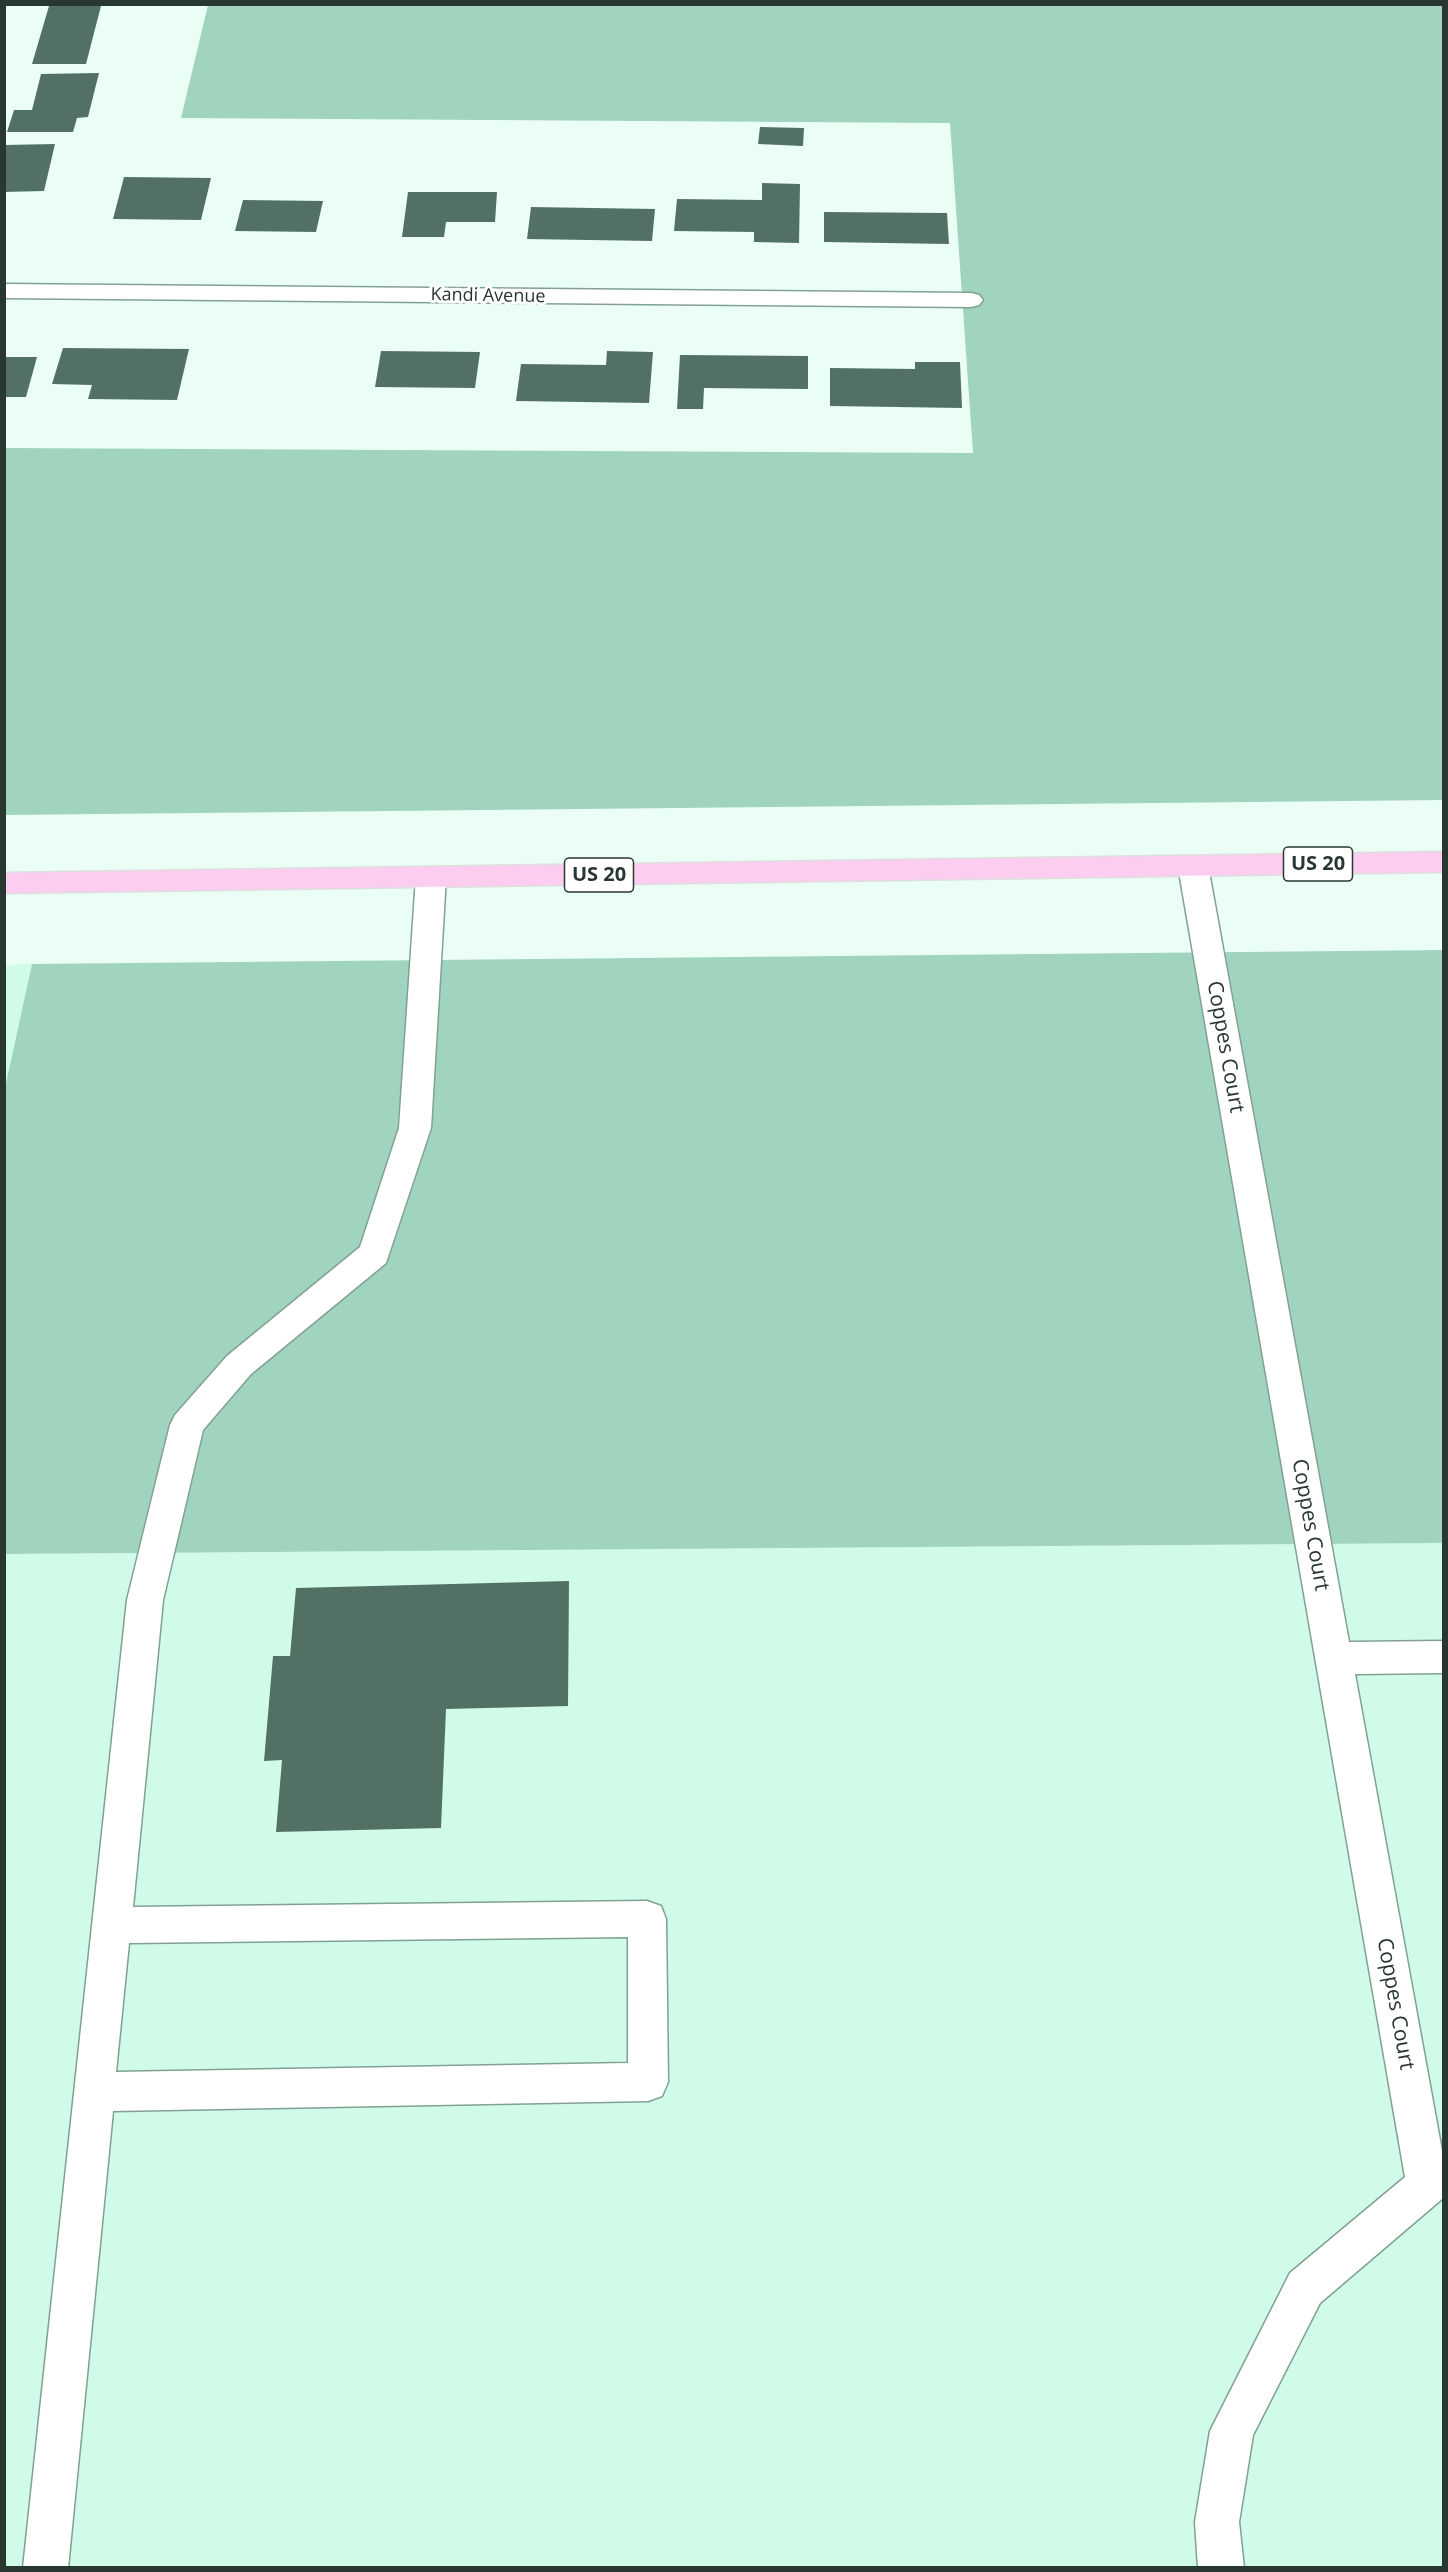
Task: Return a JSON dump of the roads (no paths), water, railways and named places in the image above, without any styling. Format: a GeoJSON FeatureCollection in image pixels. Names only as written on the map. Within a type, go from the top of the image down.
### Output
{"type":"FeatureCollection","features":[{"type":"Feature","properties":{"kind":"main road","name":"US 20"},"geometry":{"type":"LineString","coordinates":[[4,883],[1443,862]]}},
{"type":"Feature","properties":{"kind":"street","name":"Kandi Avenue"},"geometry":{"type":"LineString","coordinates":[[4,291],[970,300]]}},
{"type":"Feature","properties":{"kind":"street","name":"Coppes Court"},"geometry":{"type":"LineString","coordinates":[[1193,866],[1334,1658],[1435,2189]]}},
{"type":"Feature","properties":{"kind":"street"},"geometry":{"type":"LineString","coordinates":[[45,2568],[145,1600],[187,1425],[239,1365],[374,1254],[415,1128],[431,877]]}},
{"type":"Feature","properties":{"kind":"street"},"geometry":{"type":"LineString","coordinates":[[1334,1658],[1443,1657]]}},
{"type":"Feature","properties":{"kind":"street"},"geometry":{"type":"LineString","coordinates":[[94,2092],[648,2082],[647,1919],[112,1925]]}},
{"type":"Feature","properties":{"kind":"street"},"geometry":{"type":"LineString","coordinates":[[1221,2568],[1217,2522],[1232,2431],[1305,2288],[1435,2189]]}}]}
